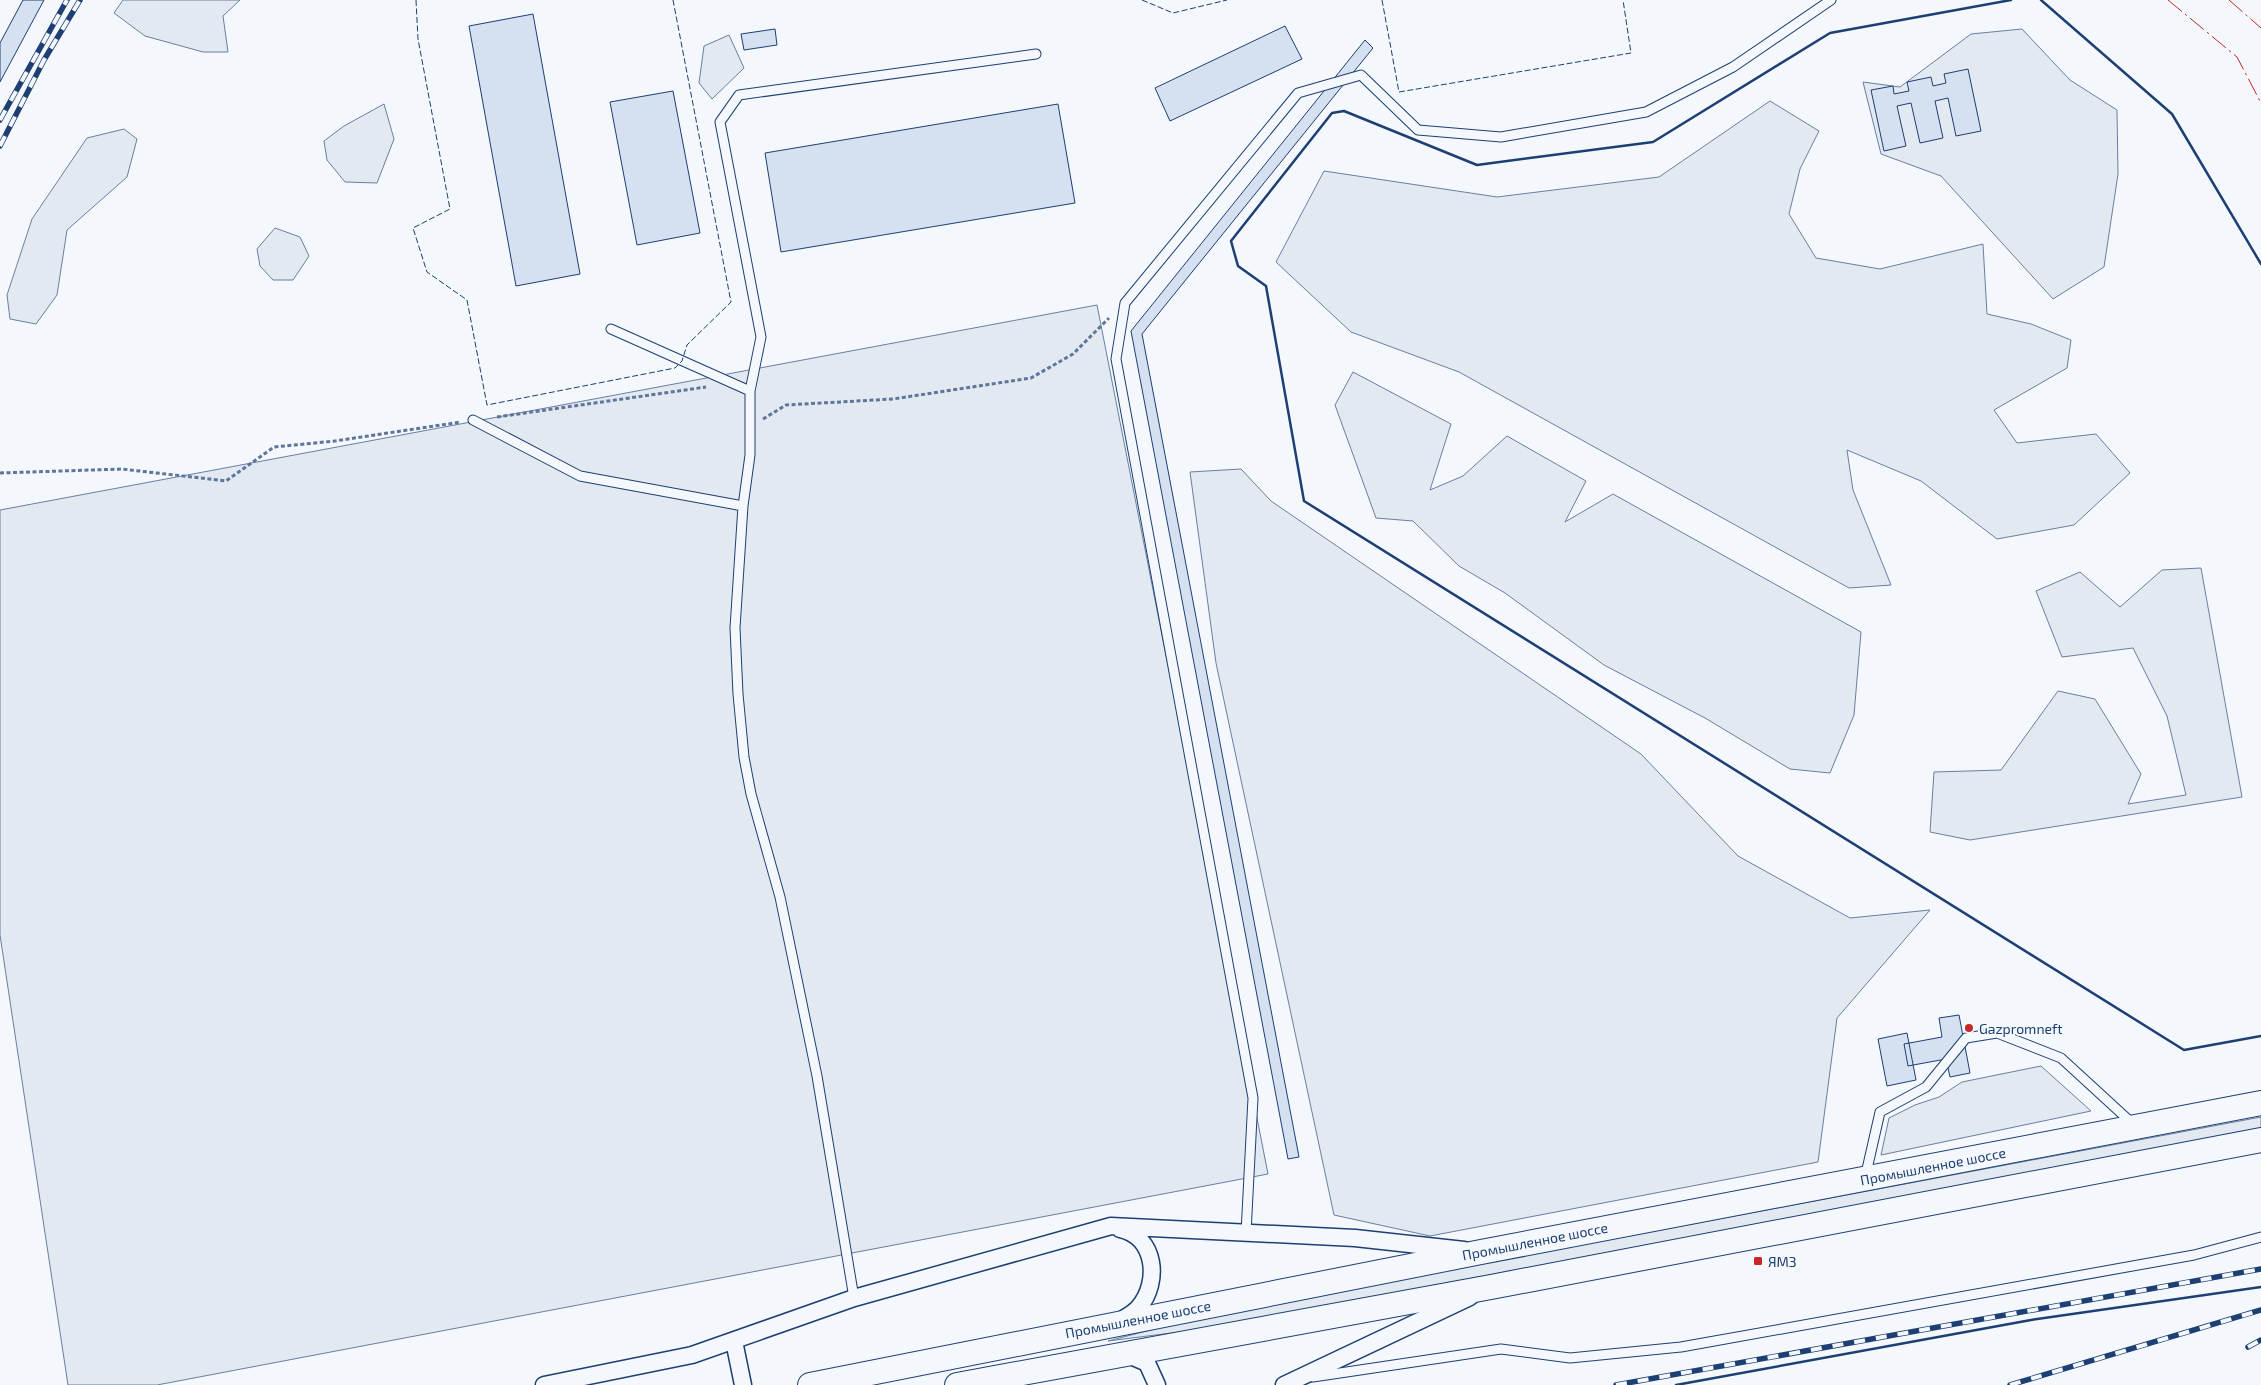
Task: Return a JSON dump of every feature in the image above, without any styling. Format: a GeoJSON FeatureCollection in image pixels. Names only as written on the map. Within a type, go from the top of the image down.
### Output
{"type":"FeatureCollection","features":[{"type":"Feature","properties":{"kind":"main road","name":"Промышленное шоссе"},"geometry":{"type":"LineString","coordinates":[[810,1385],[1481,1252],[2261,1103]]}},
{"type":"Feature","properties":{"kind":"main road"},"geometry":{"type":"LineString","coordinates":[[957,1385],[1491,1287],[2261,1140]]}},
{"type":"Feature","properties":{"kind":"street"},"geometry":{"type":"LineString","coordinates":[[1111,1226],[1128,1230],[1140,1241],[1148,1254],[1153,1270],[1151,1286],[1138,1308],[1116,1324]]}},
{"type":"Feature","properties":{"kind":"street"},"geometry":{"type":"LineString","coordinates":[[544,1385],[664,1362],[734,1341],[854,1298],[1111,1226],[1356,1238],[1481,1252]]}},
{"type":"Feature","properties":{"kind":"street"},"geometry":{"type":"LineString","coordinates":[[1284,1385],[1301,1379],[1491,1287]]}},
{"type":"Feature","properties":{"kind":"street"},"geometry":{"type":"LineString","coordinates":[[734,1341],[743,1385]]}},
{"type":"Feature","properties":{"kind":"street"},"geometry":{"type":"LineString","coordinates":[[1124,1353],[1147,1363],[1157,1385]]}},
{"type":"Feature","properties":{"kind":"lane"},"geometry":{"type":"LineString","coordinates":[[1246,1233],[1253,1098],[1116,359],[1125,303],[1298,93],[1362,75],[1418,130],[1501,137],[1636,114],[1646,112],[1733,67],[1831,0]]}},
{"type":"Feature","properties":{"kind":"lane"},"geometry":{"type":"LineString","coordinates":[[854,1298],[813,1058],[780,897],[751,794],[744,757],[738,694],[735,628],[743,506],[751,426],[750,391],[761,337],[720,122],[738,95],[1036,54]]}},
{"type":"Feature","properties":{"kind":"lane"},"geometry":{"type":"LineString","coordinates":[[611,329],[750,391]]}},
{"type":"Feature","properties":{"kind":"lane"},"geometry":{"type":"LineString","coordinates":[[473,420],[580,476],[743,506]]}},
{"type":"Feature","properties":{"kind":"lane"},"geometry":{"type":"LineString","coordinates":[[1864,1179],[1880,1112],[1926,1087],[1966,1038],[1997,1033],[2061,1058],[2136,1127]]}},
{"type":"Feature","properties":{"kind":"lane"},"geometry":{"type":"LineString","coordinates":[[1301,1379],[1501,1349],[1570,1358],[1680,1347],[2194,1255],[2261,1237]]}},
{"type":"Feature","properties":{"kind":"path"},"geometry":{"type":"LineString","coordinates":[[751,426],[786,405],[893,399],[1031,378],[1073,354],[1125,303]]}},
{"type":"Feature","properties":{"kind":"path"},"geometry":{"type":"LineString","coordinates":[[0,473],[122,469],[226,481],[274,447],[335,441],[733,384]]}},
{"type":"Feature","properties":{"kind":"shaded area"},"geometry":{"type":"Polygon","coordinates":[[[123,0],[240,0],[223,16],[228,52],[203,52],[145,36],[114,13],[123,0]]]}},
{"type":"Feature","properties":{"kind":"shaded area"},"geometry":{"type":"Polygon","coordinates":[[[2022,29],[2070,80],[2117,110],[2118,174],[2104,267],[2053,299],[1941,176],[1881,154],[1863,82],[1900,87],[1971,34],[2022,29]]]}},
{"type":"Feature","properties":{"kind":"shaded area"},"geometry":{"type":"Polygon","coordinates":[[[729,35],[744,68],[712,99],[699,83],[704,46],[729,35]]]}},
{"type":"Feature","properties":{"kind":"shaded area"},"geometry":{"type":"Polygon","coordinates":[[[1770,101],[1819,131],[1800,169],[1789,214],[1816,258],[1880,269],[1983,244],[1987,314],[2031,324],[2071,340],[2067,368],[1994,410],[2017,443],[2096,434],[2130,473],[2074,525],[1997,539],[1921,481],[1847,450],[1853,490],[1891,585],[1849,588],[1459,372],[1351,332],[1276,262],[1324,171],[1497,197],[1659,177],[1770,101]]]}},
{"type":"Feature","properties":{"kind":"shaded area"},"geometry":{"type":"Polygon","coordinates":[[[384,104],[394,139],[377,183],[345,182],[327,160],[324,141],[344,126],[384,104]]]}},
{"type":"Feature","properties":{"kind":"shaded area"},"geometry":{"type":"Polygon","coordinates":[[[124,129],[137,139],[127,177],[67,230],[57,295],[36,324],[10,319],[7,295],[32,219],[87,138],[124,129]]]}},
{"type":"Feature","properties":{"kind":"shaded area"},"geometry":{"type":"Polygon","coordinates":[[[275,228],[300,237],[309,256],[293,280],[273,280],[260,266],[257,249],[275,228]]]}},
{"type":"Feature","properties":{"kind":"shaded area"},"geometry":{"type":"Polygon","coordinates":[[[1097,305],[1268,1174],[157,1385],[68,1385],[0,935],[0,510],[1097,305]]]}},
{"type":"Feature","properties":{"kind":"shaded area"},"geometry":{"type":"Polygon","coordinates":[[[1353,372],[1451,424],[1430,490],[1463,476],[1507,436],[1586,481],[1565,522],[1613,494],[1861,632],[1854,715],[1830,773],[1790,769],[1705,718],[1604,665],[1505,593],[1459,566],[1413,521],[1376,518],[1335,405],[1353,372]]]}},
{"type":"Feature","properties":{"kind":"shaded area"},"geometry":{"type":"Polygon","coordinates":[[[1241,469],[1271,501],[1641,754],[1738,856],[1850,918],[1930,910],[1837,1018],[1818,1162],[1430,1236],[1334,1215],[1216,663],[1190,472],[1241,469]]]}},
{"type":"Feature","properties":{"kind":"shaded area"},"geometry":{"type":"Polygon","coordinates":[[[2201,568],[2242,797],[1970,840],[1930,832],[1934,772],[2001,770],[2058,691],[2095,699],[2141,774],[2128,804],[2186,795],[2167,716],[2133,648],[2062,657],[2036,591],[2080,572],[2120,607],[2162,570],[2201,568]]]}},
{"type":"Feature","properties":{"kind":"shaded area"},"geometry":{"type":"Polygon","coordinates":[[[2041,1066],[2091,1111],[1881,1155],[1889,1118],[1915,1105],[1939,1097],[1962,1082],[2041,1066]]]}},
{"type":"Feature","properties":{"kind":"shaded area"},"geometry":{"type":"Polygon","coordinates":[[[2261,1117],[2261,1128],[1211,1328],[1108,1341],[1208,1315],[2261,1117]]]}},
{"type":"Feature","properties":{"kind":"building"},"geometry":{"type":"Polygon","coordinates":[[[23,0],[44,0],[0,82],[0,43],[23,0]]]}},
{"type":"Feature","properties":{"kind":"building"},"geometry":{"type":"Polygon","coordinates":[[[533,14],[580,274],[516,286],[469,26],[533,14]]]}},
{"type":"Feature","properties":{"kind":"building"},"geometry":{"type":"Polygon","coordinates":[[[1285,26],[1302,59],[1170,121],[1155,88],[1285,26]]]}},
{"type":"Feature","properties":{"kind":"building"},"geometry":{"type":"Polygon","coordinates":[[[775,29],[777,45],[744,50],[741,34],[775,29]]]}},
{"type":"Feature","properties":{"kind":"building"},"geometry":{"type":"Polygon","coordinates":[[[1365,40],[1373,48],[1142,334],[1299,1157],[1288,1159],[1131,331],[1365,40]]]}},
{"type":"Feature","properties":{"kind":"building"},"geometry":{"type":"Polygon","coordinates":[[[1968,69],[1981,131],[1956,136],[1948,98],[1935,101],[1943,138],[1920,143],[1911,103],[1897,106],[1906,146],[1884,151],[1871,90],[1893,86],[1894,94],[1909,91],[1907,82],[1931,77],[1933,86],[1946,83],[1944,74],[1968,69]]]}},
{"type":"Feature","properties":{"kind":"building"},"geometry":{"type":"Polygon","coordinates":[[[673,91],[700,233],[637,245],[610,102],[673,91]]]}},
{"type":"Feature","properties":{"kind":"building"},"geometry":{"type":"Polygon","coordinates":[[[1058,104],[1075,203],[781,252],[765,153],[1058,104]]]}},
{"type":"Feature","properties":{"kind":"building"},"geometry":{"type":"Polygon","coordinates":[[[1959,1015],[1970,1073],[1950,1077],[1946,1059],[1908,1066],[1904,1044],[1942,1037],[1939,1018],[1959,1015]]]}},
{"type":"Feature","properties":{"kind":"building"},"geometry":{"type":"Polygon","coordinates":[[[1907,1033],[1916,1080],[1887,1086],[1878,1039],[1907,1033]]]}},
{"type":"Feature","properties":{"kind":"railway"},"geometry":{"type":"LineString","coordinates":[[0,120],[67,0]]}},
{"type":"Feature","properties":{"kind":"railway"},"geometry":{"type":"LineString","coordinates":[[0,146],[44,60],[80,0]]}},
{"type":"Feature","properties":{"kind":"railway"},"geometry":{"type":"LineString","coordinates":[[1616,1385],[2261,1269]]}},
{"type":"Feature","properties":{"kind":"railway"},"geometry":{"type":"LineString","coordinates":[[2010,1385],[2261,1310]]}},
{"type":"Feature","properties":{"kind":"railway"},"geometry":{"type":"LineString","coordinates":[[2248,1347],[2261,1340]]}},
{"type":"Feature","properties":{"kind":"fence"},"geometry":{"type":"LineString","coordinates":[[416,0],[418,39],[450,209],[413,228],[427,272],[467,300],[487,405],[675,368],[682,361],[687,345],[731,302],[673,0]]}},
{"type":"Feature","properties":{"kind":"fence"},"geometry":{"type":"LineString","coordinates":[[1142,0],[1173,13],[1227,0]]}},
{"type":"Feature","properties":{"kind":"fence"},"geometry":{"type":"LineString","coordinates":[[1382,0],[1399,92],[1631,53],[1623,0]]}},
{"type":"Feature","properties":{"kind":"wall"},"geometry":{"type":"LineString","coordinates":[[2011,0],[1830,33],[1653,142],[1477,165],[1344,111],[1332,113],[1231,241],[1238,266],[1266,286],[1304,501],[2184,1050],[2261,1036]]}},
{"type":"Feature","properties":{"kind":"wall"},"geometry":{"type":"LineString","coordinates":[[2041,0],[2172,114],[2261,264]]}},
{"type":"Feature","properties":{"kind":"wall"},"geometry":{"type":"LineString","coordinates":[[1676,1385],[2031,1320],[2261,1287]]}},
{"type":"Feature","properties":{"kind":"power"},"geometry":{"type":"LineString","coordinates":[[2168,0],[2237,57],[2261,103]]}},
{"type":"Feature","properties":{"kind":"power"},"geometry":{"type":"LineString","coordinates":[[2229,0],[2261,28]]}},
{"type":"Feature","properties":{"kind":"place","name":"Gazpromneft"},"geometry":{"type":"Point","coordinates":[1969,1028]}},
{"type":"Feature","properties":{"kind":"place","name":"ЯМЗ"},"geometry":{"type":"Point","coordinates":[1758,1261]}}]}
